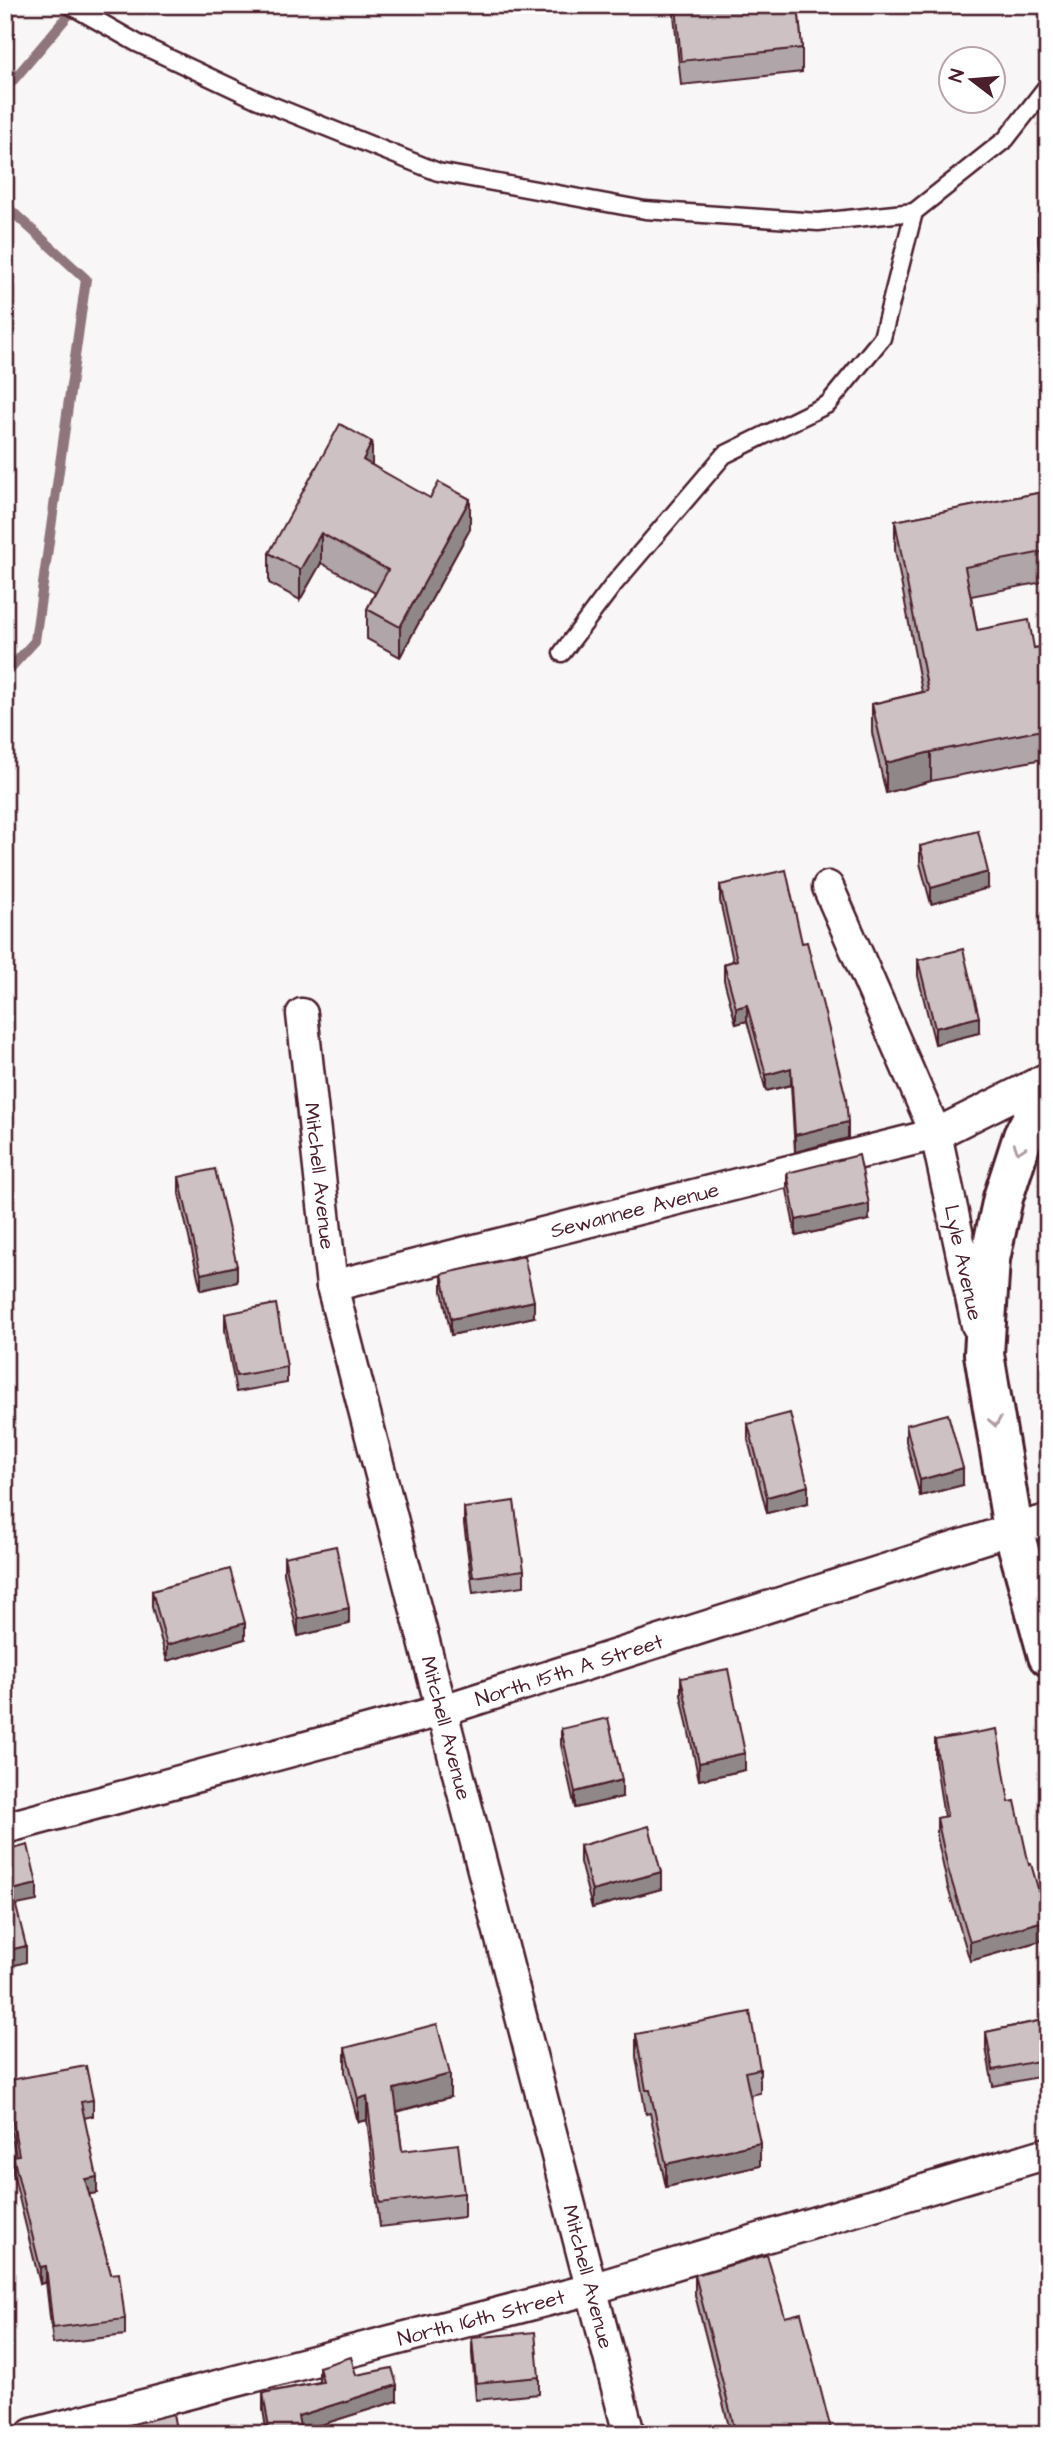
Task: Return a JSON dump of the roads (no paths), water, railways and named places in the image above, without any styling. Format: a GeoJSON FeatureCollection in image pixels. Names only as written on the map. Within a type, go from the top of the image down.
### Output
{"type":"FeatureCollection","features":[{"type":"Feature","properties":{"kind":"main road"},"geometry":{"type":"LineString","coordinates":[[984,1354],[990,1259],[1003,1198],[1023,1136],[1048,1088]]}},
{"type":"Feature","properties":{"kind":"main road","name":"Lyle Avenue"},"geometry":{"type":"LineString","coordinates":[[984,1354],[1030,1525],[1048,1656]]}},
{"type":"Feature","properties":{"kind":"street","name":"Lyle Avenue"},"geometry":{"type":"LineString","coordinates":[[828,887],[936,1134],[984,1354]]}},
{"type":"Feature","properties":{"kind":"street","name":"Mitchell Avenue"},"geometry":{"type":"LineString","coordinates":[[302,1014],[332,1286],[629,2434]]}},
{"type":"Feature","properties":{"kind":"street","name":"Sewannee Avenue"},"geometry":{"type":"LineString","coordinates":[[332,1286],[936,1134],[1048,1078]]}},
{"type":"Feature","properties":{"kind":"street","name":"North 15th A Street"},"geometry":{"type":"LineString","coordinates":[[5,1828],[440,1711],[1030,1525]]}},
{"type":"Feature","properties":{"kind":"street","name":"North 16th Street"},"geometry":{"type":"LineString","coordinates":[[32,2434],[591,2288],[1048,2153]]}},
{"type":"Feature","properties":{"kind":"lane"},"geometry":{"type":"LineString","coordinates":[[70,5],[137,43],[256,99],[438,172],[645,210],[818,222],[914,212],[1006,139],[1048,85]]}},
{"type":"Feature","properties":{"kind":"lane"},"geometry":{"type":"LineString","coordinates":[[562,653],[614,584],[724,456],[828,404],[882,338],[914,212]]}},
{"type":"Feature","properties":{"kind":"waterway"},"geometry":{"type":"LineString","coordinates":[[5,90],[77,5]]}},
{"type":"Feature","properties":{"kind":"waterway"},"geometry":{"type":"LineString","coordinates":[[5,205],[86,279],[35,641],[5,674]]}}]}
